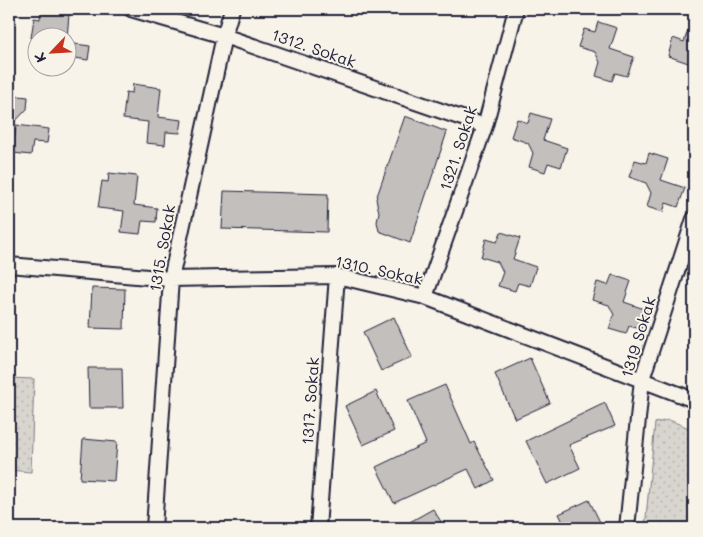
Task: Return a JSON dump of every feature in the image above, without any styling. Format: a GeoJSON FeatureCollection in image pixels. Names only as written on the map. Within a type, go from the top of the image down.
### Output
{"type":"FeatureCollection","features":[{"type":"Feature","properties":{"kind":"street","name":"1312. Sokak"},"geometry":{"type":"LineString","coordinates":[[131,9],[224,36],[485,126]]}},
{"type":"Feature","properties":{"kind":"street","name":"1315. Sokak"},"geometry":{"type":"LineString","coordinates":[[154,528],[171,279],[224,36],[232,9]]}},
{"type":"Feature","properties":{"kind":"street","name":"1321. Sokak"},"geometry":{"type":"LineString","coordinates":[[425,297],[485,126],[516,9]]}},
{"type":"Feature","properties":{"kind":"street","name":"1319 Sokak"},"geometry":{"type":"LineString","coordinates":[[626,528],[642,379],[694,219]]}},
{"type":"Feature","properties":{"kind":"street","name":"1310. Sokak"},"geometry":{"type":"LineString","coordinates":[[9,265],[171,279],[337,276],[425,297],[694,400]]}},
{"type":"Feature","properties":{"kind":"street","name":"1317. Sokak"},"geometry":{"type":"LineString","coordinates":[[318,528],[337,276]]}},
{"type":"Feature","properties":{"kind":"shaded area"},"geometry":{"type":"Polygon","coordinates":[[[9,378],[34,379],[31,472],[9,470],[9,378]]]}},
{"type":"Feature","properties":{"kind":"shaded area"},"geometry":{"type":"Polygon","coordinates":[[[669,420],[694,430],[694,528],[645,528],[655,423],[669,420]]]}},
{"type":"Feature","properties":{"kind":"building"},"geometry":{"type":"Polygon","coordinates":[[[41,10],[69,14],[68,28],[32,28],[34,18],[40,19],[41,10]]]}},
{"type":"Feature","properties":{"kind":"building"},"geometry":{"type":"Polygon","coordinates":[[[692,18],[694,19],[694,65],[668,56],[673,38],[684,42],[692,18]]]}},
{"type":"Feature","properties":{"kind":"building"},"geometry":{"type":"Polygon","coordinates":[[[598,22],[617,28],[610,49],[634,57],[627,76],[615,73],[612,81],[596,76],[600,62],[595,52],[578,47],[584,29],[595,32],[598,22]]]}},
{"type":"Feature","properties":{"kind":"building"},"geometry":{"type":"Polygon","coordinates":[[[78,44],[90,46],[88,60],[78,58],[78,44]]]}},
{"type":"Feature","properties":{"kind":"building"},"geometry":{"type":"Polygon","coordinates":[[[133,84],[161,88],[158,117],[182,120],[180,133],[166,132],[165,145],[146,143],[148,122],[123,119],[126,92],[132,93],[133,84]]]}},
{"type":"Feature","properties":{"kind":"building"},"geometry":{"type":"Polygon","coordinates":[[[9,95],[28,97],[27,109],[9,128],[9,95]]]}},
{"type":"Feature","properties":{"kind":"building"},"geometry":{"type":"Polygon","coordinates":[[[531,113],[550,119],[543,140],[567,148],[561,167],[548,163],[545,172],[529,167],[533,153],[528,143],[511,137],[517,119],[528,123],[531,113]]]}},
{"type":"Feature","properties":{"kind":"building"},"geometry":{"type":"Polygon","coordinates":[[[405,116],[447,132],[410,243],[379,231],[377,222],[379,212],[376,199],[405,116]]]}},
{"type":"Feature","properties":{"kind":"building"},"geometry":{"type":"Polygon","coordinates":[[[16,125],[49,129],[47,143],[33,142],[31,155],[13,153],[16,125]]]}},
{"type":"Feature","properties":{"kind":"building"},"geometry":{"type":"Polygon","coordinates":[[[649,153],[668,159],[661,180],[685,188],[678,207],[666,203],[663,212],[647,207],[651,193],[646,183],[629,177],[635,160],[646,163],[649,153]]]}},
{"type":"Feature","properties":{"kind":"building"},"geometry":{"type":"Polygon","coordinates":[[[109,173],[137,176],[134,205],[157,208],[156,222],[142,221],[140,234],[121,232],[124,211],[98,208],[102,181],[108,182],[109,173]]]}},
{"type":"Feature","properties":{"kind":"building"},"geometry":{"type":"Polygon","coordinates":[[[224,191],[328,194],[327,232],[222,229],[224,191]]]}},
{"type":"Feature","properties":{"kind":"building"},"geometry":{"type":"Polygon","coordinates":[[[501,232],[520,238],[513,259],[536,267],[530,286],[518,283],[515,291],[498,286],[503,272],[498,262],[481,257],[486,239],[497,242],[501,232]]]}},
{"type":"Feature","properties":{"kind":"building"},"geometry":{"type":"Polygon","coordinates":[[[612,275],[631,281],[624,302],[647,310],[641,329],[629,326],[626,334],[609,329],[614,315],[609,305],[592,300],[597,282],[608,285],[612,275]]]}},
{"type":"Feature","properties":{"kind":"building"},"geometry":{"type":"Polygon","coordinates":[[[92,288],[125,289],[124,329],[90,328],[92,288]]]}},
{"type":"Feature","properties":{"kind":"building"},"geometry":{"type":"Polygon","coordinates":[[[394,317],[412,357],[381,371],[363,332],[394,317]]]}},
{"type":"Feature","properties":{"kind":"building"},"geometry":{"type":"Polygon","coordinates":[[[530,358],[550,403],[515,419],[495,374],[530,358]]]}},
{"type":"Feature","properties":{"kind":"building"},"geometry":{"type":"Polygon","coordinates":[[[88,368],[122,368],[123,408],[89,408],[88,368]]]}},
{"type":"Feature","properties":{"kind":"building"},"geometry":{"type":"Polygon","coordinates":[[[445,385],[471,444],[474,442],[494,480],[478,489],[468,469],[394,503],[376,467],[426,443],[408,401],[445,385]]]}},
{"type":"Feature","properties":{"kind":"building"},"geometry":{"type":"Polygon","coordinates":[[[376,391],[394,431],[363,445],[345,406],[376,391]]]}},
{"type":"Feature","properties":{"kind":"building"},"geometry":{"type":"Polygon","coordinates":[[[605,403],[615,426],[569,445],[580,468],[547,484],[526,441],[605,403]]]}},
{"type":"Feature","properties":{"kind":"building"},"geometry":{"type":"Polygon","coordinates":[[[83,439],[117,442],[114,481],[80,479],[83,439]]]}},
{"type":"Feature","properties":{"kind":"building"},"geometry":{"type":"Polygon","coordinates":[[[589,500],[603,528],[566,528],[559,514],[589,500]]]}},
{"type":"Feature","properties":{"kind":"building"},"geometry":{"type":"Polygon","coordinates":[[[433,509],[445,528],[399,528],[433,509]]]}}]}
